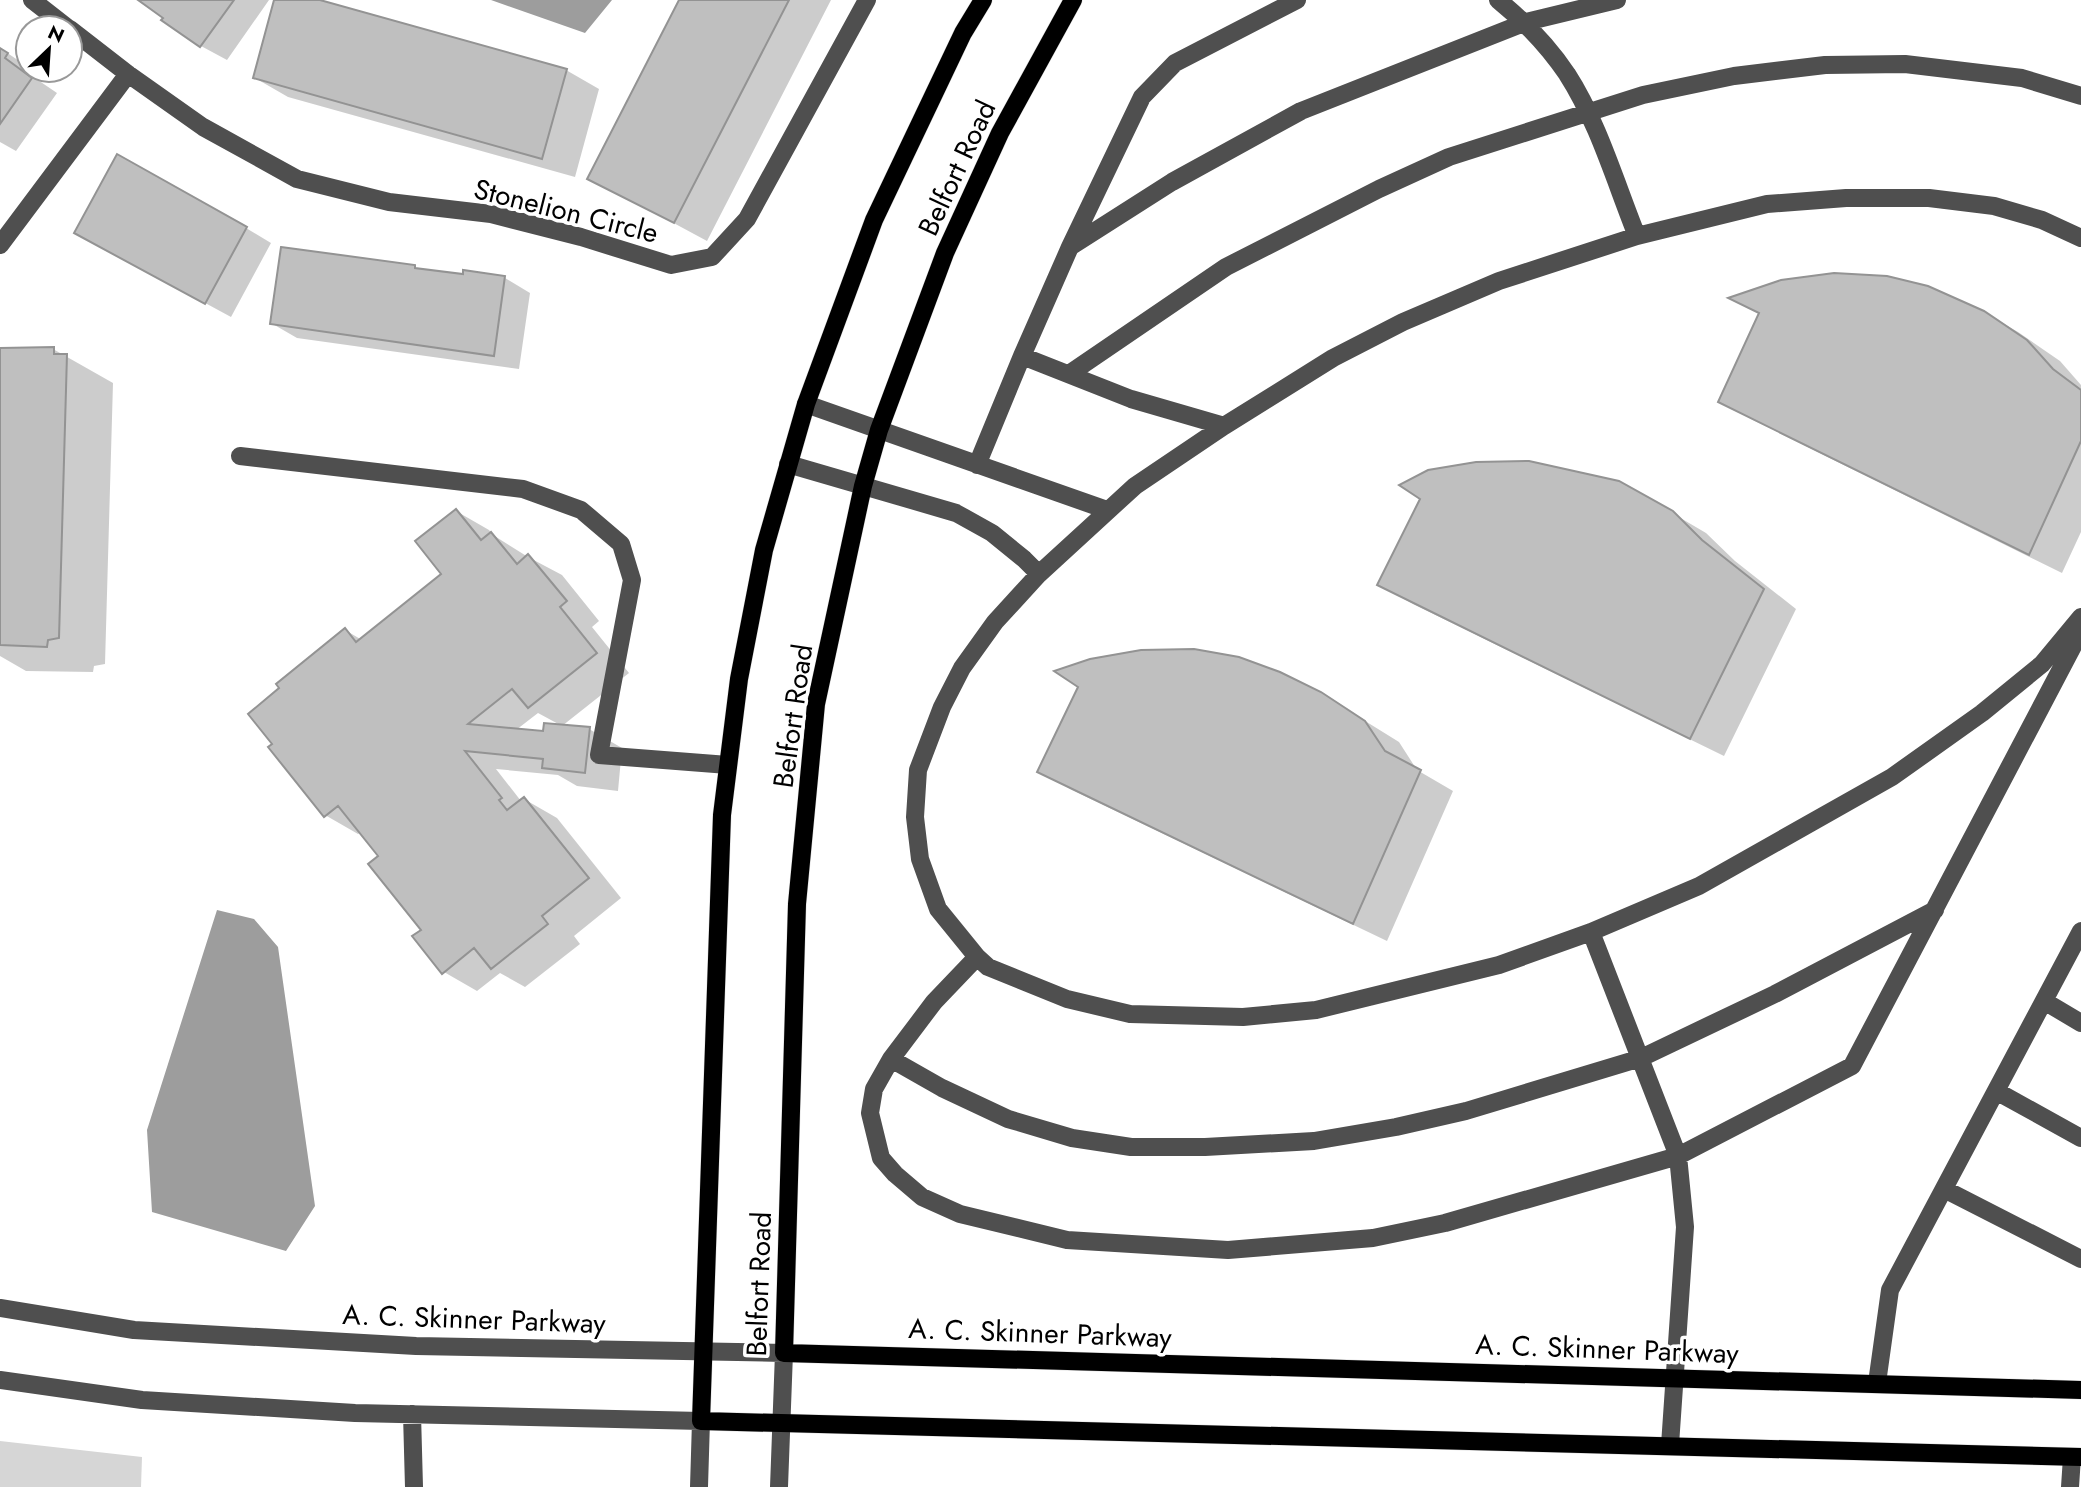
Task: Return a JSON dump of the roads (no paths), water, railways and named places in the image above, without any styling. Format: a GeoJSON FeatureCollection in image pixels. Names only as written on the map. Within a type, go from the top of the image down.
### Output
{"type":"FeatureCollection","features":[{"type":"Feature","properties":{"kind":"main road","name":"Belfort Road"},"geometry":{"type":"LineString","coordinates":[[701,1421],[722,815],[739,679],[764,550],[806,404],[874,220],[963,33],[983,0]]}},
{"type":"Feature","properties":{"kind":"main road","name":"Belfort Road"},"geometry":{"type":"LineString","coordinates":[[784,1353],[797,904],[814,718],[863,486],[879,430],[945,253],[1000,133],[1073,0]]}},
{"type":"Feature","properties":{"kind":"main road","name":"A. C. Skinner Parkway"},"geometry":{"type":"LineString","coordinates":[[784,1353],[2081,1390]]}},
{"type":"Feature","properties":{"kind":"main road"},"geometry":{"type":"LineString","coordinates":[[701,1421],[2076,1457]]}},
{"type":"Feature","properties":{"kind":"street","name":"Stonelion Circle"},"geometry":{"type":"LineString","coordinates":[[32,0],[50,14]]}},
{"type":"Feature","properties":{"kind":"street","name":"Stonelion Circle"},"geometry":{"type":"LineString","coordinates":[[84,40],[203,127],[297,179],[389,202],[491,214],[582,237],[671,265],[712,257],[747,219],[867,0]]}},
{"type":"Feature","properties":{"kind":"street"},"geometry":{"type":"LineString","coordinates":[[977,465],[1070,247],[1142,97],[1175,63],[1297,0]]}},
{"type":"Feature","properties":{"kind":"street"},"geometry":{"type":"LineString","coordinates":[[1498,0],[1526,22],[1567,75],[1595,128],[1637,236]]}},
{"type":"Feature","properties":{"kind":"street"},"geometry":{"type":"LineString","coordinates":[[1070,247],[1172,182],[1301,111],[1526,22],[1617,0]]}},
{"type":"Feature","properties":{"kind":"street"},"geometry":{"type":"LineString","coordinates":[[1069,374],[1226,267],[1367,195],[1449,157],[1643,94],[1734,76],[1825,65],[1905,64],[2022,78],[2081,96]]}},
{"type":"Feature","properties":{"kind":"street"},"geometry":{"type":"LineString","coordinates":[[0,245],[128,74]]}},
{"type":"Feature","properties":{"kind":"street"},"geometry":{"type":"LineString","coordinates":[[2081,238],[2042,220],[1994,206],[1929,198],[1846,198],[1767,204],[1637,236],[1499,281],[1403,322],[1332,358],[1135,486],[1040,574],[995,622],[962,668],[942,708],[918,770],[915,817],[920,859],[938,909],[977,957],[988,967],[1066,999],[1130,1014],[1243,1017],[1315,1010],[1499,965],[1591,932],[1699,886],[1892,777],[1982,713],[2042,664],[2081,617]]}},
{"type":"Feature","properties":{"kind":"street"},"geometry":{"type":"LineString","coordinates":[[1022,356],[1131,399],[1224,426]]}},
{"type":"Feature","properties":{"kind":"street"},"geometry":{"type":"LineString","coordinates":[[806,404],[1107,510]]}},
{"type":"Feature","properties":{"kind":"street"},"geometry":{"type":"LineString","coordinates":[[240,456],[523,489],[580,510],[621,544],[632,580],[599,755],[728,765]]}},
{"type":"Feature","properties":{"kind":"street"},"geometry":{"type":"LineString","coordinates":[[788,464],[956,513],[992,533],[1040,574]]}},
{"type":"Feature","properties":{"kind":"street"},"geometry":{"type":"LineString","coordinates":[[977,957],[934,1002],[891,1059],[874,1089],[870,1113],[881,1158],[895,1174],[922,1197],[960,1214],[1068,1240],[1228,1250],[1373,1238],[1445,1223],[1678,1156],[1852,1066],[2081,631]]}},
{"type":"Feature","properties":{"kind":"street"},"geometry":{"type":"LineString","coordinates":[[891,1059],[942,1088],[1008,1119],[1072,1138],[1131,1147],[1205,1147],[1314,1141],[1396,1127],[1466,1111],[1641,1058],[1775,994],[1935,910]]}},
{"type":"Feature","properties":{"kind":"street"},"geometry":{"type":"LineString","coordinates":[[1877,1383],[1890,1290],[2081,931]]}},
{"type":"Feature","properties":{"kind":"street"},"geometry":{"type":"LineString","coordinates":[[1591,932],[1678,1156],[1685,1227],[1670,1445]]}},
{"type":"Feature","properties":{"kind":"street"},"geometry":{"type":"LineString","coordinates":[[2044,1001],[2081,1023]]}},
{"type":"Feature","properties":{"kind":"street"},"geometry":{"type":"LineString","coordinates":[[1996,1091],[2081,1138]]}},
{"type":"Feature","properties":{"kind":"street"},"geometry":{"type":"LineString","coordinates":[[1944,1189],[2081,1259]]}},
{"type":"Feature","properties":{"kind":"street","name":"A. C. Skinner Parkway"},"geometry":{"type":"LineString","coordinates":[[0,1308],[147,1331],[416,1346],[784,1353]]}},
{"type":"Feature","properties":{"kind":"street","name":"Belfort Road"},"geometry":{"type":"LineString","coordinates":[[779,1487],[784,1353]]}},
{"type":"Feature","properties":{"kind":"street"},"geometry":{"type":"LineString","coordinates":[[0,1380],[142,1400],[412,1414],[701,1421]]}},
{"type":"Feature","properties":{"kind":"street"},"geometry":{"type":"LineString","coordinates":[[412,1414],[414,1487]]}},
{"type":"Feature","properties":{"kind":"street","name":"Belfort Road"},"geometry":{"type":"LineString","coordinates":[[699,1487],[701,1421]]}},
{"type":"Feature","properties":{"kind":"street"},"geometry":{"type":"LineString","coordinates":[[2070,1487],[2076,1457]]}}]}
